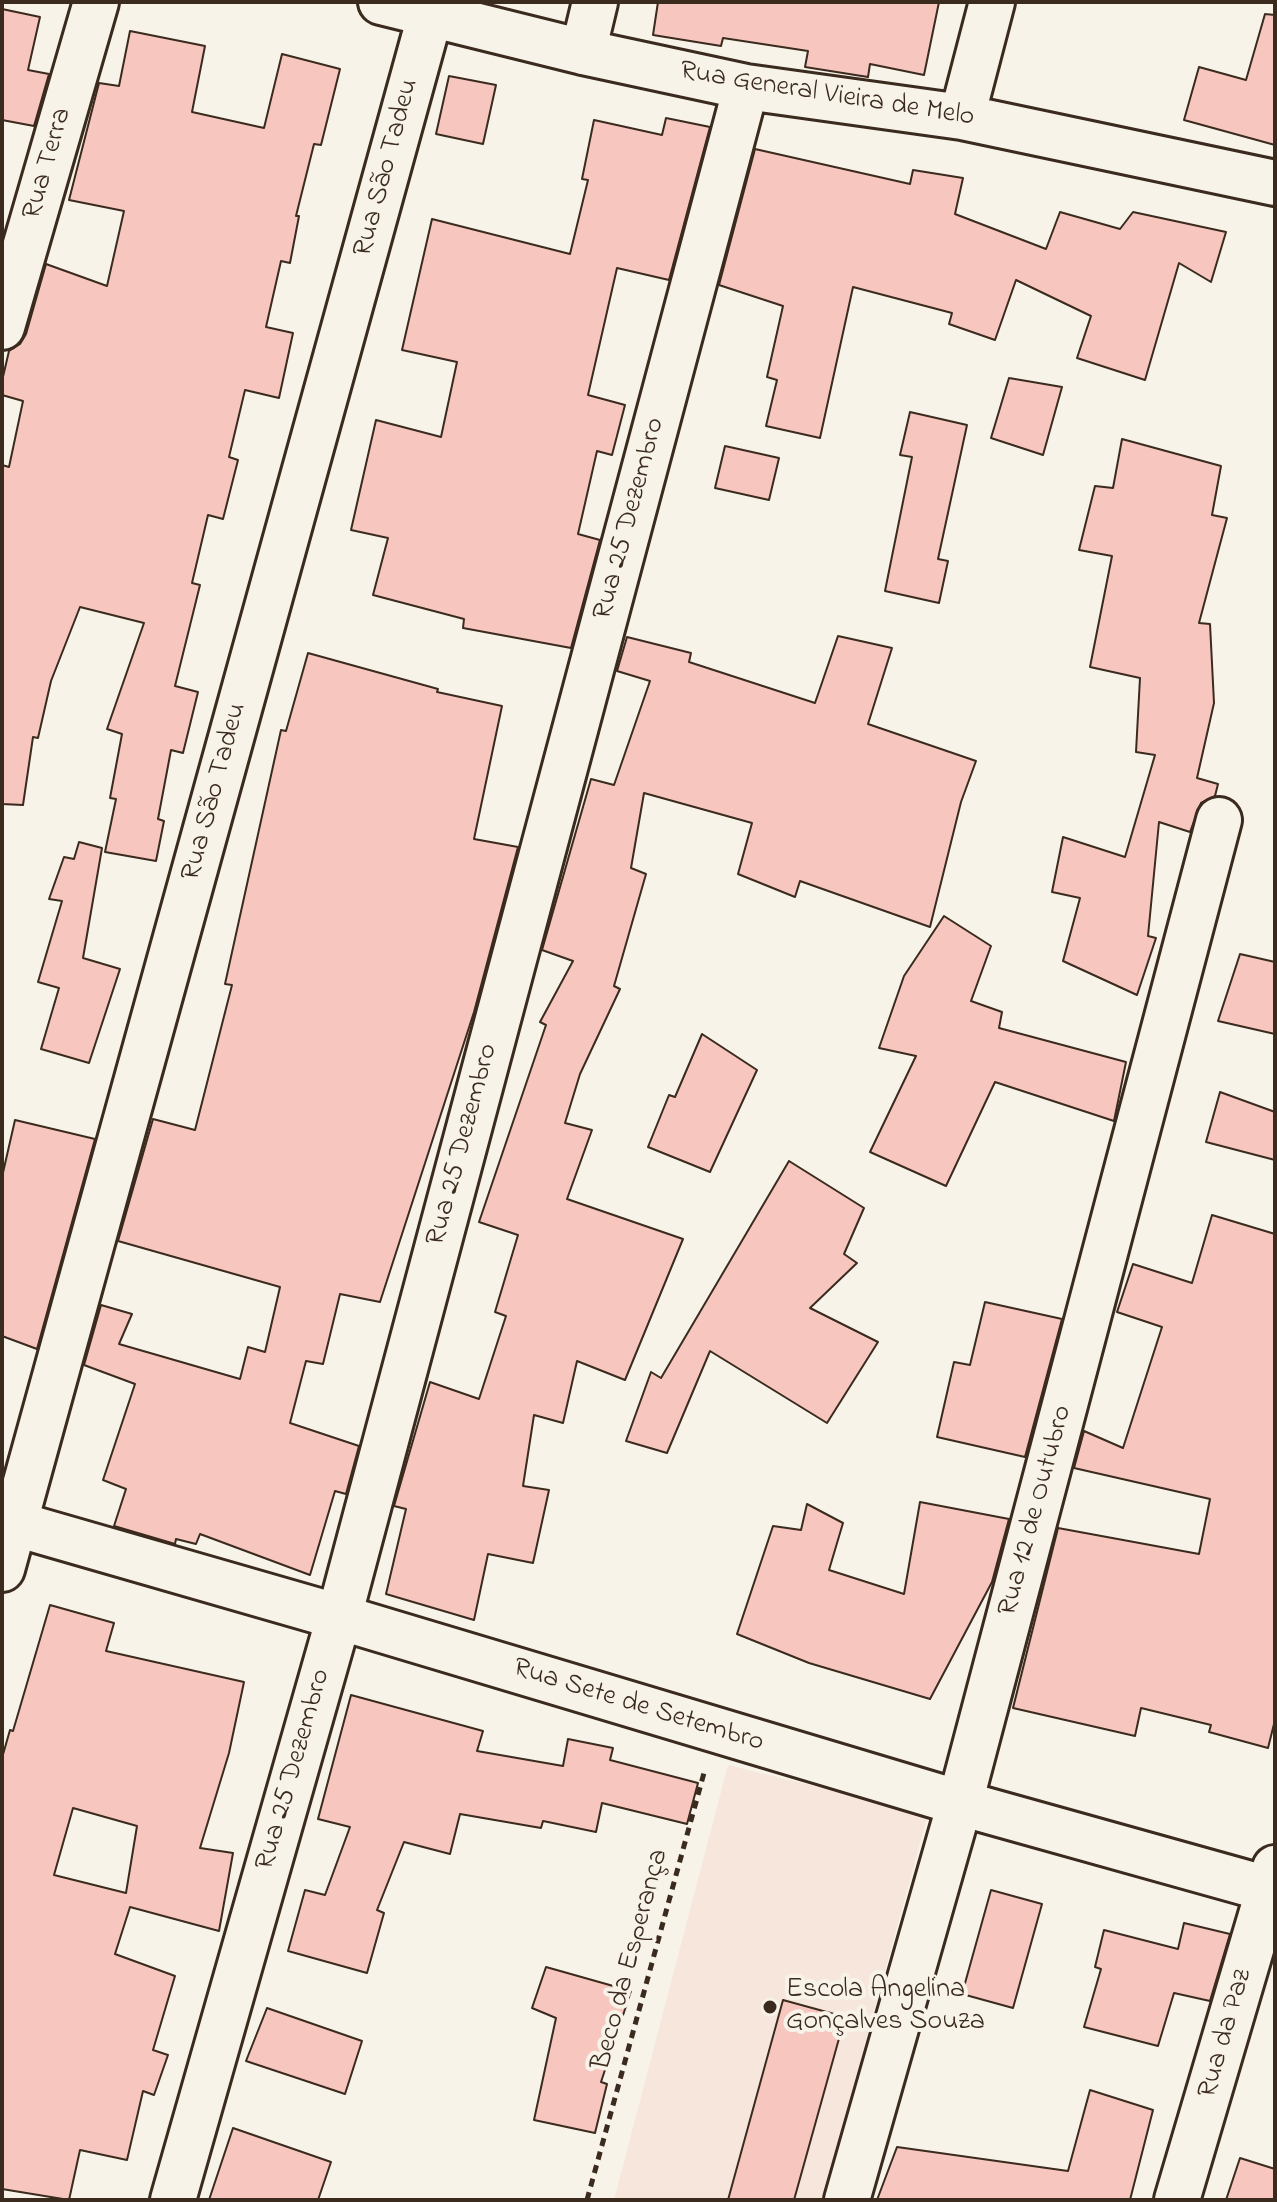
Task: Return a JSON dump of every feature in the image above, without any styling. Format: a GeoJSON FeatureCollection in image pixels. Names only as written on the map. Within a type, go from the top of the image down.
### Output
{"type":"FeatureCollection","features":[{"type":"Feature","properties":{"kind":"street","name":"Rua Terra"},"geometry":{"type":"LineString","coordinates":[[2,327],[96,2]]}},
{"type":"Feature","properties":{"kind":"street","name":"Rua General Vieira de Melo"},"geometry":{"type":"LineString","coordinates":[[381,2],[583,52],[746,87],[962,117],[1275,183]]}},
{"type":"Feature","properties":{"kind":"street"},"geometry":{"type":"LineString","coordinates":[[583,52],[595,2]]}},
{"type":"Feature","properties":{"kind":"street"},"geometry":{"type":"LineString","coordinates":[[962,117],[992,2]]}},
{"type":"Feature","properties":{"kind":"street","name":"Rua São Tadeu"},"geometry":{"type":"LineString","coordinates":[[2,1569],[8,1522],[430,16]]}},
{"type":"Feature","properties":{"kind":"street","name":"Rua 25 Dezembro"},"geometry":{"type":"LineString","coordinates":[[173,2200],[339,1617],[746,87]]}},
{"type":"Feature","properties":{"kind":"street","name":"Rua 12 de Outubro"},"geometry":{"type":"LineString","coordinates":[[847,2200],[960,1803],[1219,820]]}},
{"type":"Feature","properties":{"kind":"street","name":"Rua Sete de Setembro"},"geometry":{"type":"LineString","coordinates":[[8,1522],[339,1617],[960,1803],[1273,1882]]}},
{"type":"Feature","properties":{"kind":"street","name":"Rua da Paz"},"geometry":{"type":"LineString","coordinates":[[1177,2200],[1273,1882]]}},
{"type":"Feature","properties":{"kind":"path","name":"Beco da Esperança"},"geometry":{"type":"LineString","coordinates":[[587,2200],[715,1730]]}},
{"type":"Feature","properties":{"kind":"shaded area","name":"Escola Angelina Gonçalves Souza"},"geometry":{"type":"Polygon","coordinates":[[[728,1765],[928,1814],[822,2200],[614,2200],[728,1765]]]}},
{"type":"Feature","properties":{"kind":"building"},"geometry":{"type":"Polygon","coordinates":[[[658,2],[939,2],[924,75],[870,64],[868,77],[805,67],[808,51],[723,38],[721,46],[653,35],[658,2]]]}},
{"type":"Feature","properties":{"kind":"building"},"geometry":{"type":"Polygon","coordinates":[[[2,9],[40,17],[28,70],[49,74],[34,126],[2,120],[2,9]]]}},
{"type":"Feature","properties":{"kind":"building"},"geometry":{"type":"Polygon","coordinates":[[[1265,14],[1275,15],[1275,145],[1184,120],[1199,67],[1246,80],[1265,14]]]}},
{"type":"Feature","properties":{"kind":"building"},"geometry":{"type":"Polygon","coordinates":[[[130,31],[205,46],[192,112],[264,128],[282,54],[340,69],[321,145],[314,144],[296,216],[299,216],[290,263],[281,261],[266,327],[293,333],[279,398],[245,390],[229,457],[238,460],[223,519],[208,515],[192,583],[200,585],[175,686],[198,692],[183,753],[171,750],[158,819],[164,821],[156,861],[105,852],[116,799],[110,798],[122,734],[107,729],[144,623],[80,607],[51,681],[38,738],[33,737],[23,805],[2,804],[2,465],[9,467],[23,401],[2,395],[2,381],[9,351],[20,344],[26,334],[46,264],[107,286],[124,211],[69,200],[99,83],[119,86],[130,31]]]}},
{"type":"Feature","properties":{"kind":"building"},"geometry":{"type":"Polygon","coordinates":[[[449,76],[496,85],[483,144],[436,134],[449,76]]]}},
{"type":"Feature","properties":{"kind":"building"},"geometry":{"type":"Polygon","coordinates":[[[666,118],[710,127],[669,280],[617,268],[588,395],[625,405],[612,455],[597,451],[578,534],[600,540],[571,648],[463,628],[464,619],[373,595],[388,538],[351,530],[376,420],[441,437],[457,362],[402,350],[432,219],[570,254],[588,180],[582,179],[594,120],[662,135],[666,118]]]}},
{"type":"Feature","properties":{"kind":"building"},"geometry":{"type":"Polygon","coordinates":[[[755,149],[910,184],[913,170],[963,178],[955,214],[1046,249],[1060,212],[1120,229],[1133,212],[1226,232],[1211,282],[1179,263],[1145,380],[1077,358],[1091,316],[1016,280],[995,340],[949,324],[952,313],[853,287],[820,438],[766,426],[777,380],[767,377],[783,306],[719,285],[755,149]]]}},
{"type":"Feature","properties":{"kind":"building"},"geometry":{"type":"Polygon","coordinates":[[[1009,378],[1062,387],[1043,455],[991,438],[1009,378]]]}},
{"type":"Feature","properties":{"kind":"building"},"geometry":{"type":"Polygon","coordinates":[[[910,412],[967,425],[938,559],[948,561],[939,603],[885,591],[912,457],[900,455],[910,412]]]}},
{"type":"Feature","properties":{"kind":"building"},"geometry":{"type":"Polygon","coordinates":[[[1122,439],[1221,466],[1212,515],[1227,518],[1199,623],[1210,624],[1214,703],[1197,778],[1218,784],[1215,796],[1201,803],[1190,832],[1159,822],[1148,936],[1156,938],[1137,995],[1063,961],[1080,898],[1052,892],[1063,837],[1125,857],[1155,755],[1136,752],[1140,678],[1090,667],[1112,556],[1079,550],[1095,486],[1113,488],[1122,439]]]}},
{"type":"Feature","properties":{"kind":"building"},"geometry":{"type":"Polygon","coordinates":[[[725,446],[779,458],[769,500],[715,488],[725,446]]]}},
{"type":"Feature","properties":{"kind":"building"},"geometry":{"type":"Polygon","coordinates":[[[838,636],[892,648],[868,724],[976,761],[961,802],[930,927],[800,881],[795,897],[738,874],[752,823],[644,793],[631,868],[646,874],[614,986],[620,989],[580,1074],[565,1123],[592,1130],[567,1199],[683,1239],[625,1380],[577,1361],[563,1423],[534,1415],[523,1486],[549,1490],[533,1563],[488,1554],[474,1620],[386,1594],[406,1509],[394,1506],[430,1382],[479,1399],[506,1316],[495,1312],[518,1235],[479,1222],[546,1025],[540,1022],[573,961],[542,950],[591,779],[614,785],[650,681],[617,671],[627,637],[691,653],[689,662],[815,703],[838,636]]]}},
{"type":"Feature","properties":{"kind":"building"},"geometry":{"type":"Polygon","coordinates":[[[308,653],[438,689],[437,692],[502,706],[474,839],[518,847],[474,1012],[380,1302],[340,1294],[323,1364],[306,1361],[290,1423],[359,1446],[346,1494],[335,1491],[310,1575],[200,1534],[196,1544],[176,1539],[175,1544],[114,1526],[126,1489],[103,1480],[135,1384],[84,1365],[101,1305],[132,1314],[119,1344],[240,1379],[248,1347],[265,1352],[280,1287],[118,1241],[153,1119],[195,1130],[232,985],[225,984],[281,730],[286,731],[308,653]]]}},
{"type":"Feature","properties":{"kind":"building"},"geometry":{"type":"Polygon","coordinates":[[[79,842],[102,848],[83,958],[120,969],[89,1063],[41,1049],[59,988],[38,982],[62,901],[49,899],[64,857],[74,859],[79,842]]]}},
{"type":"Feature","properties":{"kind":"building"},"geometry":{"type":"Polygon","coordinates":[[[944,916],[991,946],[971,1001],[1002,1012],[999,1028],[1126,1062],[1114,1121],[995,1082],[946,1186],[870,1152],[916,1056],[879,1048],[904,976],[944,916]]]}},
{"type":"Feature","properties":{"kind":"building"},"geometry":{"type":"Polygon","coordinates":[[[1240,954],[1275,962],[1275,1034],[1218,1021],[1240,954]]]}},
{"type":"Feature","properties":{"kind":"building"},"geometry":{"type":"Polygon","coordinates":[[[702,1034],[757,1070],[710,1172],[648,1147],[669,1095],[675,1097],[702,1034]]]}},
{"type":"Feature","properties":{"kind":"building"},"geometry":{"type":"Polygon","coordinates":[[[1220,1092],[1275,1112],[1275,1160],[1206,1142],[1220,1092]]]}},
{"type":"Feature","properties":{"kind":"building"},"geometry":{"type":"Polygon","coordinates":[[[15,1120],[95,1139],[37,1349],[2,1336],[2,1177],[15,1120]]]}},
{"type":"Feature","properties":{"kind":"building"},"geometry":{"type":"Polygon","coordinates":[[[789,1161],[864,1208],[844,1254],[857,1263],[810,1308],[878,1342],[827,1423],[710,1351],[667,1453],[626,1441],[651,1372],[661,1378],[789,1161]]]}},
{"type":"Feature","properties":{"kind":"building"},"geometry":{"type":"Polygon","coordinates":[[[1212,1215],[1275,1234],[1275,1720],[1268,1748],[1209,1732],[1211,1725],[1141,1708],[1135,1736],[1013,1708],[1058,1528],[1199,1554],[1210,1499],[1074,1468],[1084,1431],[1123,1448],[1162,1327],[1117,1312],[1133,1264],[1192,1283],[1212,1215]]]}},
{"type":"Feature","properties":{"kind":"building"},"geometry":{"type":"Polygon","coordinates":[[[985,1302],[1062,1319],[1025,1457],[937,1437],[954,1362],[970,1365],[985,1302]]]}},
{"type":"Feature","properties":{"kind":"building"},"geometry":{"type":"Polygon","coordinates":[[[920,1502],[1009,1519],[992,1582],[930,1699],[809,1663],[737,1634],[773,1526],[801,1530],[807,1504],[843,1523],[829,1570],[904,1594],[920,1502]]]}},
{"type":"Feature","properties":{"kind":"building"},"geometry":{"type":"Polygon","coordinates":[[[50,1605],[114,1623],[106,1651],[244,1682],[229,1753],[200,1848],[233,1853],[219,1931],[130,1907],[115,1954],[175,1976],[153,2050],[168,2055],[154,2095],[143,2091],[127,2160],[80,2150],[69,2200],[2,2189],[2,1758],[10,1730],[13,1731],[50,1605]],[[73,1808],[54,1875],[126,1893],[137,1826],[73,1808]]]}},
{"type":"Feature","properties":{"kind":"building"},"geometry":{"type":"Polygon","coordinates":[[[351,1695],[483,1731],[477,1751],[563,1766],[568,1739],[613,1748],[610,1760],[698,1783],[687,1824],[602,1803],[596,1832],[543,1821],[541,1828],[460,1814],[450,1854],[404,1842],[377,1910],[384,1913],[367,1973],[288,1951],[305,1890],[325,1895],[350,1827],[318,1819],[351,1695]]]}},
{"type":"Feature","properties":{"kind":"building"},"geometry":{"type":"Polygon","coordinates":[[[991,1890],[1042,1904],[1013,2008],[962,1994],[991,1890]]]}},
{"type":"Feature","properties":{"kind":"building"},"geometry":{"type":"Polygon","coordinates":[[[1184,1923],[1230,1934],[1210,2001],[1174,1993],[1158,2046],[1084,2027],[1101,1969],[1095,1967],[1104,1930],[1178,1949],[1184,1923]]]}},
{"type":"Feature","properties":{"kind":"building"},"geometry":{"type":"Polygon","coordinates":[[[546,1967],[631,1991],[601,2082],[607,2084],[595,2133],[534,2120],[556,2018],[532,2008],[546,1967]]]}},
{"type":"Feature","properties":{"kind":"building"},"geometry":{"type":"Polygon","coordinates":[[[783,2000],[845,2017],[794,2200],[728,2200],[783,2000]]]}},
{"type":"Feature","properties":{"kind":"building"},"geometry":{"type":"Polygon","coordinates":[[[267,2008],[362,2041],[345,2094],[246,2061],[267,2008]]]}},
{"type":"Feature","properties":{"kind":"building"},"geometry":{"type":"Polygon","coordinates":[[[1090,2090],[1153,2110],[1130,2200],[877,2200],[897,2147],[1068,2171],[1090,2090]]]}},
{"type":"Feature","properties":{"kind":"building"},"geometry":{"type":"Polygon","coordinates":[[[233,2128],[331,2162],[318,2200],[209,2200],[233,2128]]]}},
{"type":"Feature","properties":{"kind":"building"},"geometry":{"type":"Polygon","coordinates":[[[1240,2158],[1275,2169],[1275,2200],[1226,2200],[1240,2158]]]}},
{"type":"Feature","properties":{"kind":"place","name":"Escola Angelina Gonçalves Souza"},"geometry":{"type":"Point","coordinates":[770,2007]}}]}
